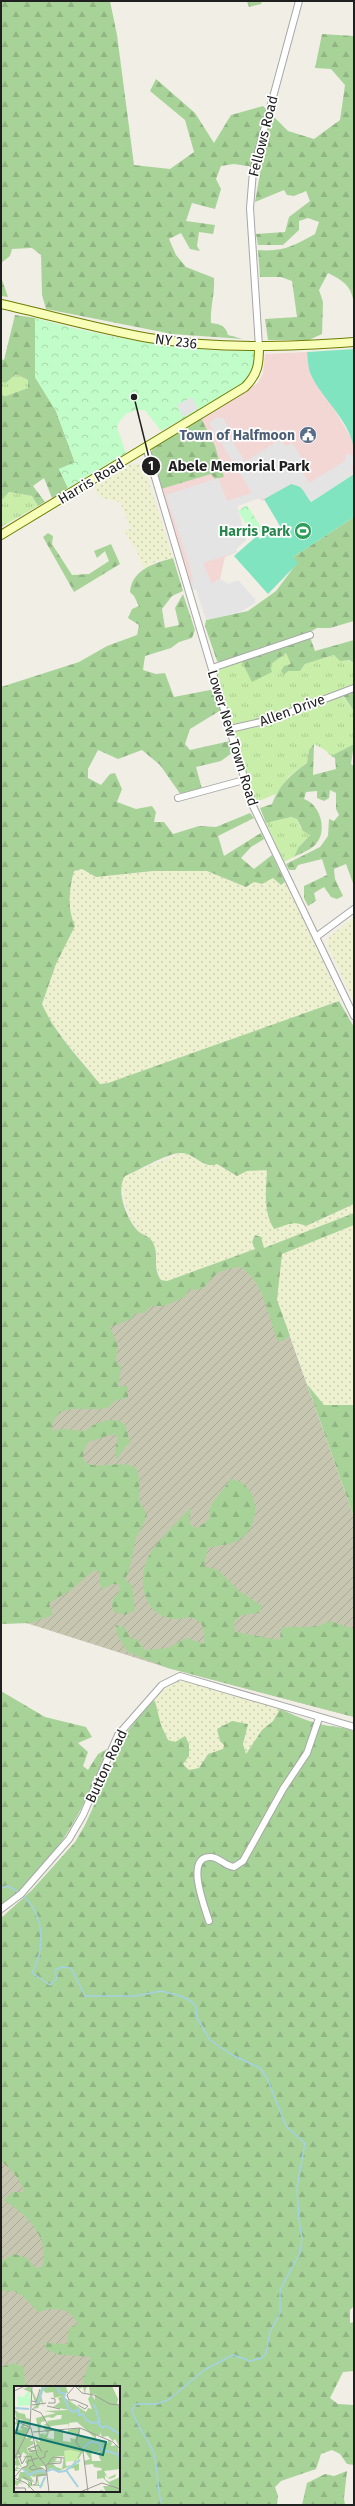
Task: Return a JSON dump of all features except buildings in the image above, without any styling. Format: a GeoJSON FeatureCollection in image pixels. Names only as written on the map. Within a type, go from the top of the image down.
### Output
{"type":"FeatureCollection","features":[{"type":"Feature","properties":{"kind":"main road","name":"NY 236"},"geometry":{"type":"LineString","coordinates":[[1,304],[149,338],[259,347],[354,342]]}},
{"type":"Feature","properties":{"kind":"main road","name":"Harris Road"},"geometry":{"type":"LineString","coordinates":[[1,535],[245,387],[254,378],[258,368],[259,347]]}},
{"type":"Feature","properties":{"kind":"street","name":"Fellows Road"},"geometry":{"type":"LineString","coordinates":[[259,347],[250,208],[253,171],[299,1]]}},
{"type":"Feature","properties":{"kind":"street","name":"Lower New Town Road"},"geometry":{"type":"LineString","coordinates":[[146,447],[252,804],[354,1016]]}},
{"type":"Feature","properties":{"kind":"street"},"geometry":{"type":"LineString","coordinates":[[212,668],[277,644],[310,635]]}},
{"type":"Feature","properties":{"kind":"street","name":"Allen Drive"},"geometry":{"type":"LineString","coordinates":[[230,729],[269,720],[354,688]]}},
{"type":"Feature","properties":{"kind":"street"},"geometry":{"type":"LineString","coordinates":[[178,798],[244,780]]}},
{"type":"Feature","properties":{"kind":"street"},"geometry":{"type":"LineString","coordinates":[[316,937],[354,909]]}},
{"type":"Feature","properties":{"kind":"street","name":"Button Road"},"geometry":{"type":"LineString","coordinates":[[1,1910],[21,1894],[69,1839],[83,1815],[118,1735],[126,1724],[166,1682],[180,1676],[319,1718],[354,1727]]}},
{"type":"Feature","properties":{"kind":"street"},"geometry":{"type":"LineString","coordinates":[[209,1921],[200,1893],[198,1866],[202,1859],[207,1857],[217,1858],[229,1867],[234,1867],[243,1861],[283,1789],[307,1752],[319,1718]]}},
{"type":"Feature","properties":{"kind":"shaded area"},"geometry":{"type":"Polygon","coordinates":[[[307,352],[311,376],[328,399],[353,441],[354,474],[262,501],[259,498],[237,506],[246,540],[236,549],[237,552],[225,557],[220,579],[212,584],[191,590],[152,460],[201,418],[258,383],[263,373],[265,354],[307,352]]]}},
{"type":"Feature","properties":{"kind":"shaded area"},"geometry":{"type":"Polygon","coordinates":[[[192,397],[198,409],[183,417],[177,405],[192,397]]]}},
{"type":"Feature","properties":{"kind":"shaded area"},"geometry":{"type":"Polygon","coordinates":[[[218,417],[224,419],[230,431],[227,433],[245,462],[279,440],[286,446],[292,443],[307,467],[303,473],[309,483],[345,461],[347,453],[354,456],[352,468],[354,474],[311,502],[301,487],[291,484],[264,499],[259,498],[237,506],[246,540],[236,549],[237,552],[203,563],[212,584],[220,579],[229,584],[239,581],[255,599],[255,603],[240,612],[206,620],[196,589],[191,590],[189,583],[193,581],[189,563],[166,495],[218,478],[227,501],[252,493],[209,423],[218,417]]]}},
{"type":"Feature","properties":{"kind":"shaded area"},"geometry":{"type":"Polygon","coordinates":[[[134,463],[144,467],[173,558],[156,561],[144,569],[136,549],[124,531],[131,529],[120,502],[99,497],[94,485],[134,463]]]}},
{"type":"Feature","properties":{"kind":"shaded area"},"geometry":{"type":"Polygon","coordinates":[[[82,869],[96,877],[153,871],[207,871],[246,887],[254,882],[262,884],[273,878],[281,885],[285,882],[341,1000],[205,1050],[108,1083],[100,1084],[47,1016],[42,1004],[56,964],[74,926],[71,919],[71,881],[74,871],[82,869]]]}},
{"type":"Feature","properties":{"kind":"shaded area"},"geometry":{"type":"Polygon","coordinates":[[[354,917],[354,1002],[328,946],[328,939],[354,917]]]}},
{"type":"Feature","properties":{"kind":"shaded area"},"geometry":{"type":"Polygon","coordinates":[[[180,1153],[192,1155],[205,1165],[216,1164],[237,1176],[247,1171],[267,1170],[266,1203],[269,1220],[274,1229],[288,1223],[297,1222],[306,1226],[354,1204],[354,1213],[264,1248],[255,1249],[167,1281],[161,1280],[146,1235],[139,1232],[131,1220],[124,1201],[121,1181],[125,1176],[180,1153]]]}},
{"type":"Feature","properties":{"kind":"shaded area"},"geometry":{"type":"Polygon","coordinates":[[[354,1225],[354,1405],[324,1405],[307,1384],[277,1300],[282,1253],[354,1225]]]}},
{"type":"Feature","properties":{"kind":"shaded area"},"geometry":{"type":"Polygon","coordinates":[[[260,1252],[354,1517],[354,1717],[168,1668],[1,1615],[41,1413],[96,1312],[260,1252]]]}},
{"type":"Feature","properties":{"kind":"shaded area"},"geometry":{"type":"Polygon","coordinates":[[[176,1680],[204,1685],[280,1709],[273,1721],[262,1730],[246,1755],[243,1744],[246,1735],[224,1745],[223,1749],[208,1754],[199,1768],[188,1770],[183,1764],[185,1737],[175,1742],[168,1740],[161,1725],[153,1698],[176,1680]]]}},
{"type":"Feature","properties":{"kind":"shaded area"},"geometry":{"type":"Polygon","coordinates":[[[13,2136],[109,2386],[14,2386],[1,2461],[1,2141],[13,2136]]]}},
{"type":"Feature","properties":{"kind":"green space"},"geometry":{"type":"Polygon","coordinates":[[[1,1],[110,1],[117,35],[134,165],[170,169],[194,152],[185,120],[150,91],[156,79],[195,113],[214,143],[231,115],[263,106],[288,131],[314,139],[340,120],[345,85],[331,69],[315,68],[322,34],[354,36],[354,305],[351,293],[346,285],[328,273],[319,290],[323,302],[322,334],[309,340],[268,340],[265,319],[297,317],[292,281],[281,277],[260,277],[258,250],[275,250],[294,245],[315,234],[319,222],[308,218],[299,221],[299,230],[283,245],[258,245],[256,234],[285,232],[289,217],[310,201],[306,191],[294,196],[287,195],[284,190],[255,202],[261,168],[234,164],[221,166],[216,179],[221,189],[215,209],[192,203],[186,221],[215,225],[213,234],[199,232],[197,246],[200,251],[190,249],[181,233],[169,239],[176,255],[186,267],[214,278],[211,323],[222,326],[226,329],[228,335],[243,339],[172,334],[46,309],[42,295],[41,255],[32,248],[12,249],[10,256],[1,263],[1,1]]]}},
{"type":"Feature","properties":{"kind":"green space"},"geometry":{"type":"Polygon","coordinates":[[[247,1],[262,1],[261,4],[249,7],[247,1]]]}},
{"type":"Feature","properties":{"kind":"green space"},"geometry":{"type":"Polygon","coordinates":[[[1,277],[8,297],[1,296],[1,277]]]}},
{"type":"Feature","properties":{"kind":"green space"},"geometry":{"type":"Polygon","coordinates":[[[15,315],[35,318],[35,377],[56,411],[75,463],[59,469],[68,488],[52,498],[44,478],[33,486],[45,502],[38,506],[32,496],[9,492],[1,501],[1,395],[6,396],[28,388],[28,380],[16,374],[7,382],[1,383],[1,359],[4,360],[15,315]]]}},
{"type":"Feature","properties":{"kind":"green space"},"geometry":{"type":"Polygon","coordinates":[[[35,318],[143,342],[198,349],[253,351],[255,360],[254,365],[249,377],[243,385],[161,431],[145,410],[128,413],[122,418],[117,427],[126,453],[68,488],[59,469],[75,462],[56,411],[35,377],[35,318]]]}},
{"type":"Feature","properties":{"kind":"green space"},"geometry":{"type":"Polygon","coordinates":[[[354,349],[354,450],[352,440],[343,421],[317,386],[311,374],[308,365],[307,352],[354,349]]]}},
{"type":"Feature","properties":{"kind":"green space"},"geometry":{"type":"Polygon","coordinates":[[[16,374],[28,380],[28,388],[6,396],[1,395],[1,383],[7,382],[16,374]]]}},
{"type":"Feature","properties":{"kind":"green space"},"geometry":{"type":"Polygon","coordinates":[[[201,418],[215,446],[224,477],[215,479],[211,474],[161,489],[151,453],[153,447],[201,418]]]}},
{"type":"Feature","properties":{"kind":"green space","name":"Harris Park"},"geometry":{"type":"Polygon","coordinates":[[[354,474],[354,517],[293,557],[298,563],[268,594],[234,556],[257,536],[260,539],[280,526],[264,499],[291,484],[295,484],[301,488],[311,502],[354,474]]]}},
{"type":"Feature","properties":{"kind":"green space"},"geometry":{"type":"Polygon","coordinates":[[[8,492],[32,496],[38,506],[1,527],[1,501],[8,492]]]}},
{"type":"Feature","properties":{"kind":"green space"},"geometry":{"type":"Polygon","coordinates":[[[247,505],[263,530],[254,536],[238,511],[247,505]]]}},
{"type":"Feature","properties":{"kind":"green space"},"geometry":{"type":"Polygon","coordinates":[[[354,517],[354,621],[330,628],[317,628],[305,635],[221,663],[217,661],[205,626],[206,620],[248,611],[276,591],[297,563],[293,557],[354,517]]]}},
{"type":"Feature","properties":{"kind":"green space"},"geometry":{"type":"Polygon","coordinates":[[[48,533],[53,536],[52,544],[72,575],[89,574],[109,561],[105,551],[97,558],[94,551],[111,544],[120,564],[74,592],[43,537],[48,533]]]}},
{"type":"Feature","properties":{"kind":"green space"},"geometry":{"type":"Polygon","coordinates":[[[173,558],[183,591],[172,596],[162,609],[165,628],[179,625],[175,608],[183,594],[195,630],[192,638],[179,642],[171,648],[145,656],[143,670],[156,674],[165,673],[174,697],[215,689],[221,710],[190,729],[185,744],[190,750],[230,741],[232,753],[221,761],[196,767],[202,789],[181,795],[160,765],[142,750],[118,759],[98,750],[88,769],[88,778],[101,785],[110,774],[115,773],[122,789],[117,802],[136,809],[152,806],[156,812],[154,822],[164,822],[173,834],[199,826],[216,827],[250,813],[254,818],[218,836],[224,856],[261,833],[264,839],[251,847],[241,858],[254,869],[272,855],[285,882],[281,885],[273,878],[262,884],[254,882],[246,887],[207,871],[153,871],[96,877],[82,869],[74,871],[71,885],[70,906],[72,919],[75,926],[56,964],[42,1004],[47,1015],[61,1036],[100,1084],[108,1083],[339,1001],[354,1027],[354,1204],[306,1226],[294,1223],[274,1229],[270,1222],[267,1208],[267,1170],[247,1171],[237,1176],[217,1164],[207,1165],[185,1153],[167,1156],[125,1176],[121,1189],[126,1212],[130,1220],[138,1231],[153,1242],[158,1275],[161,1280],[167,1281],[255,1249],[252,1242],[255,1235],[261,1237],[264,1248],[354,1213],[354,1225],[282,1254],[277,1300],[290,1336],[282,1341],[278,1341],[264,1300],[255,1281],[240,1267],[231,1268],[218,1273],[204,1288],[195,1290],[189,1289],[185,1297],[164,1306],[151,1306],[144,1313],[136,1313],[131,1319],[110,1327],[118,1346],[116,1361],[121,1367],[118,1386],[128,1386],[128,1398],[117,1400],[109,1407],[102,1409],[66,1410],[59,1414],[54,1420],[52,1431],[63,1429],[85,1431],[95,1424],[107,1420],[117,1420],[125,1424],[130,1443],[125,1447],[116,1460],[115,1450],[118,1437],[114,1434],[88,1442],[84,1454],[85,1461],[90,1464],[127,1465],[134,1467],[137,1470],[139,1479],[139,1498],[147,1516],[136,1538],[129,1572],[125,1579],[132,1586],[135,1610],[125,1615],[114,1612],[112,1603],[120,1587],[118,1584],[113,1584],[103,1589],[100,1584],[99,1571],[93,1571],[71,1590],[49,1603],[53,1615],[31,1623],[1,1624],[1,687],[79,662],[107,646],[137,635],[139,625],[128,618],[132,609],[139,606],[134,596],[130,592],[132,584],[140,572],[146,568],[173,558]]]}},
{"type":"Feature","properties":{"kind":"green space"},"geometry":{"type":"Polygon","coordinates":[[[310,637],[315,651],[354,640],[354,663],[349,660],[340,661],[334,655],[305,664],[300,671],[288,671],[284,675],[281,671],[284,666],[291,664],[286,653],[270,665],[272,672],[252,682],[241,660],[310,637]]]}},
{"type":"Feature","properties":{"kind":"green space"},"geometry":{"type":"Polygon","coordinates":[[[286,653],[292,664],[288,671],[300,671],[305,664],[335,655],[354,663],[354,691],[343,696],[354,711],[354,744],[331,756],[325,750],[314,744],[309,750],[307,763],[289,776],[276,794],[256,802],[248,782],[216,668],[241,660],[270,665],[286,653]]]}},
{"type":"Feature","properties":{"kind":"green space"},"geometry":{"type":"Polygon","coordinates":[[[354,691],[354,711],[343,695],[354,691]]]}},
{"type":"Feature","properties":{"kind":"green space"},"geometry":{"type":"Polygon","coordinates":[[[314,744],[313,775],[336,769],[335,758],[331,756],[354,744],[351,764],[354,766],[354,886],[346,864],[334,869],[335,879],[343,896],[337,899],[331,897],[324,887],[314,893],[316,901],[308,906],[304,898],[304,886],[327,875],[322,859],[298,865],[295,870],[289,870],[286,864],[320,847],[328,836],[329,819],[334,821],[339,815],[336,809],[336,793],[330,790],[329,798],[324,801],[317,798],[317,791],[306,792],[304,799],[314,806],[320,818],[322,825],[320,838],[309,850],[294,857],[298,848],[310,835],[303,831],[297,819],[291,817],[266,823],[260,808],[272,804],[278,791],[286,780],[307,763],[309,750],[314,744]]]}},
{"type":"Feature","properties":{"kind":"green space"},"geometry":{"type":"Polygon","coordinates":[[[291,817],[297,819],[300,827],[310,835],[298,848],[294,857],[284,862],[266,823],[291,817]]]}},
{"type":"Feature","properties":{"kind":"green space"},"geometry":{"type":"Polygon","coordinates":[[[307,1384],[324,1405],[354,1405],[354,1517],[307,1384]]]}},
{"type":"Feature","properties":{"kind":"green space"},"geometry":{"type":"Polygon","coordinates":[[[230,1479],[247,1487],[252,1494],[255,1512],[253,1521],[249,1530],[239,1540],[208,1548],[204,1566],[218,1570],[239,1591],[262,1606],[259,1613],[242,1615],[234,1622],[235,1632],[280,1640],[281,1628],[287,1627],[312,1627],[330,1621],[354,1629],[354,1717],[168,1668],[128,1652],[117,1635],[116,1625],[125,1628],[131,1639],[137,1639],[145,1650],[168,1648],[186,1638],[204,1644],[203,1629],[200,1622],[193,1618],[174,1619],[163,1616],[155,1611],[145,1594],[143,1573],[146,1563],[154,1548],[191,1507],[189,1524],[197,1528],[210,1519],[210,1508],[230,1479]]]}},
{"type":"Feature","properties":{"kind":"green space"},"geometry":{"type":"Polygon","coordinates":[[[1,1691],[45,1717],[86,1727],[92,1737],[78,1743],[88,1752],[83,1766],[88,1770],[98,1754],[107,1749],[88,1795],[66,1836],[37,1872],[1,1907],[1,1691]]]}},
{"type":"Feature","properties":{"kind":"green space"},"geometry":{"type":"Polygon","coordinates":[[[155,1701],[161,1725],[168,1740],[175,1742],[185,1736],[189,1744],[189,1756],[183,1764],[189,1770],[199,1768],[208,1754],[223,1749],[224,1745],[220,1741],[217,1729],[232,1721],[248,1724],[243,1744],[246,1754],[262,1730],[273,1721],[280,1709],[313,1722],[354,1731],[354,2306],[350,2310],[350,2323],[354,2322],[354,2371],[343,2372],[330,2398],[338,2404],[354,2405],[354,2465],[347,2464],[340,2454],[332,2450],[321,2454],[316,2469],[281,2481],[275,2487],[278,2496],[277,2505],[1,2505],[1,2367],[13,2363],[24,2367],[25,2384],[32,2386],[14,2386],[14,2492],[120,2492],[120,2386],[84,2386],[83,2380],[91,2357],[56,2354],[46,2349],[44,2343],[67,2344],[69,2328],[78,2324],[70,2314],[66,2311],[56,2309],[38,2312],[24,2297],[14,2291],[1,2291],[1,2261],[15,2254],[27,2258],[36,2268],[42,2267],[44,2256],[43,2246],[35,2228],[29,2220],[4,2200],[13,2192],[24,2192],[15,2175],[1,2161],[1,1918],[32,1890],[75,1842],[85,1825],[127,1732],[150,1702],[155,1701]]]}},
{"type":"Feature","properties":{"kind":"green space"},"geometry":{"type":"Polygon","coordinates":[[[347,2471],[344,2498],[345,2505],[302,2505],[307,2483],[325,2474],[334,2476],[347,2471]]]}},
{"type":"Feature","properties":{"kind":"waterway"},"geometry":{"type":"LineString","coordinates":[[1,1888],[8,1886],[18,1892]]}},
{"type":"Feature","properties":{"kind":"waterway"},"geometry":{"type":"LineString","coordinates":[[24,1897],[36,1914],[41,1934],[39,1954],[32,1973],[50,1985],[57,1978],[55,1970],[62,1967],[71,1968],[85,1996],[136,1996],[161,1991],[181,1996],[191,2001],[196,2007],[197,2018],[210,2040],[232,2055],[260,2068],[267,2078],[286,2126],[305,2143],[297,2188],[302,2239],[300,2253],[280,2290],[280,2313],[270,2332],[266,2353],[262,2358],[250,2361],[233,2355],[204,2370],[168,2400],[156,2404],[136,2404],[132,2410],[155,2458],[162,2505]]}},
{"type":"Feature","properties":{"kind":"place","name":"Abele Memorial Park"},"geometry":{"type":"Point","coordinates":[134,397]}},
{"type":"Feature","properties":{"kind":"place","name":"Town of Halfmoon"},"geometry":{"type":"Point","coordinates":[308,435]}},
{"type":"Feature","properties":{"kind":"place","name":"Harris Park"},"geometry":{"type":"Point","coordinates":[303,531]}}]}
